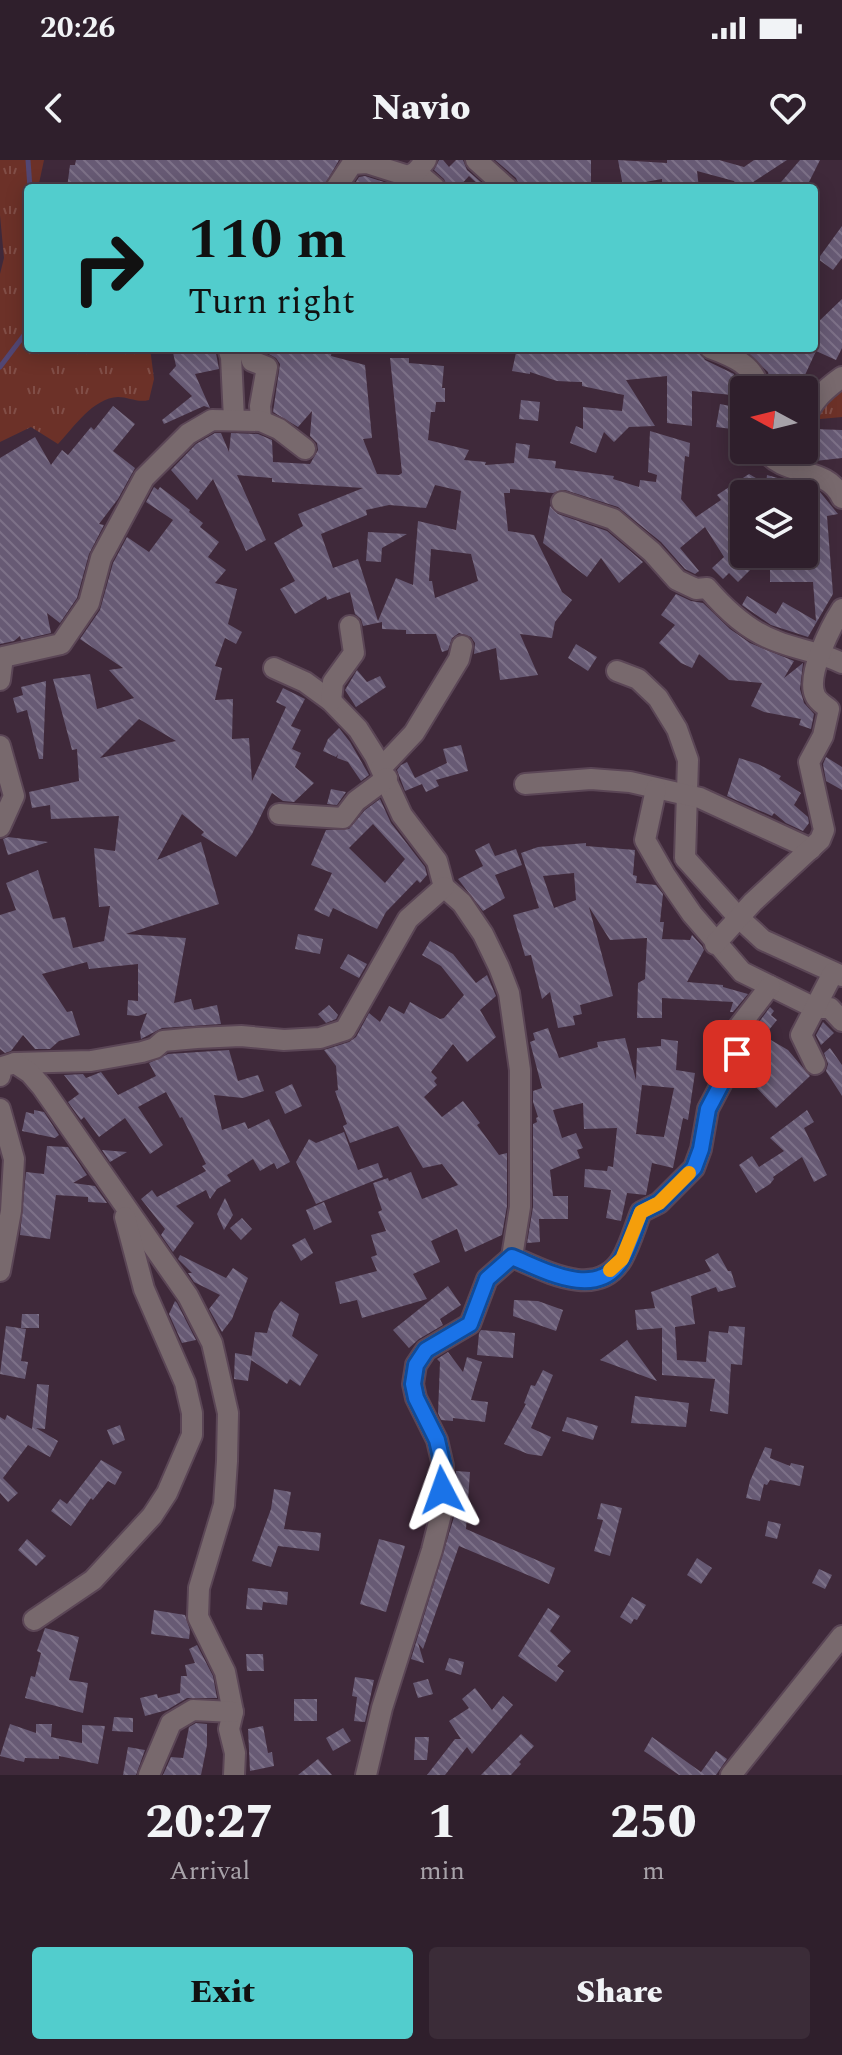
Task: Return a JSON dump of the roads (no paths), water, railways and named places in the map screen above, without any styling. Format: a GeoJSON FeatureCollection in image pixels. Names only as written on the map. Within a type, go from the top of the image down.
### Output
{"type":"FeatureCollection","features":[{"type":"Feature","properties":{"kind":"street"},"geometry":{"type":"LineString","coordinates":[[476,160],[503,184]]}},
{"type":"Feature","properties":{"kind":"street"},"geometry":{"type":"LineString","coordinates":[[338,184],[352,162],[367,163],[408,176],[421,166],[432,184]]}},
{"type":"Feature","properties":{"kind":"street"},"geometry":{"type":"LineString","coordinates":[[229,352],[234,419]]}},
{"type":"Feature","properties":{"kind":"street"},"geometry":{"type":"LineString","coordinates":[[249,352],[252,361],[267,367],[260,406],[261,421]]}},
{"type":"Feature","properties":{"kind":"street"},"geometry":{"type":"LineString","coordinates":[[721,352],[740,359],[754,376]]}},
{"type":"Feature","properties":{"kind":"street"},"geometry":{"type":"LineString","coordinates":[[818,398],[842,377]]}},
{"type":"Feature","properties":{"kind":"street"},"geometry":{"type":"LineString","coordinates":[[0,680],[3,657],[61,644],[89,603],[101,558],[144,478],[188,434],[212,420],[261,421],[279,429],[305,449]]}},
{"type":"Feature","properties":{"kind":"street"},"geometry":{"type":"LineString","coordinates":[[783,464],[802,472],[816,473],[837,487],[842,498]]}},
{"type":"Feature","properties":{"kind":"street"},"geometry":{"type":"LineString","coordinates":[[802,464],[802,472]]}},
{"type":"Feature","properties":{"kind":"street"},"geometry":{"type":"LineString","coordinates":[[562,502],[613,519],[652,552],[677,580],[696,589],[707,588],[730,615],[774,641],[820,653],[842,663]]}},
{"type":"Feature","properties":{"kind":"street"},"geometry":{"type":"LineString","coordinates":[[715,944],[738,917],[816,844],[824,830],[809,762],[823,736],[829,709],[816,698],[813,687],[820,653],[831,625],[842,609]]}},
{"type":"Feature","properties":{"kind":"street"},"geometry":{"type":"LineString","coordinates":[[331,701],[333,682],[354,653],[350,626]]}},
{"type":"Feature","properties":{"kind":"street"},"geometry":{"type":"LineString","coordinates":[[279,814],[343,818],[384,773],[414,733],[459,659],[462,646]]}},
{"type":"Feature","properties":{"kind":"street"},"geometry":{"type":"LineString","coordinates":[[274,668],[305,682],[331,701],[358,729],[384,773],[402,815],[437,861],[444,887],[462,903],[483,934],[509,993],[520,1070],[520,1207],[512,1257],[487,1279],[470,1324],[426,1350],[416,1365],[413,1384],[416,1398],[437,1440],[443,1466],[441,1514],[382,1708],[366,1775]]}},
{"type":"Feature","properties":{"kind":"street"},"geometry":{"type":"LineString","coordinates":[[617,671],[638,679],[658,698],[677,729],[688,760],[685,858],[763,940],[838,975],[801,1035],[815,1064]]}},
{"type":"Feature","properties":{"kind":"street"},"geometry":{"type":"LineString","coordinates":[[0,746],[14,796],[0,827]]}},
{"type":"Feature","properties":{"kind":"street"},"geometry":{"type":"LineString","coordinates":[[525,784],[591,779],[630,782],[700,798],[816,844],[842,843]]}},
{"type":"Feature","properties":{"kind":"street"},"geometry":{"type":"LineString","coordinates":[[656,789],[645,840],[665,875],[715,944],[742,972],[815,1008],[830,1008],[842,1021]]}},
{"type":"Feature","properties":{"kind":"street"},"geometry":{"type":"LineString","coordinates":[[8,1070],[142,1052],[155,1048],[163,1041],[241,1036],[284,1040],[320,1038],[345,1030],[408,919],[444,887]]}},
{"type":"Feature","properties":{"kind":"street"},"geometry":{"type":"LineString","coordinates":[[512,1257],[580,1282],[600,1277],[617,1266],[641,1212],[659,1203],[694,1168],[701,1149],[708,1109],[737,1054],[734,1033],[770,986]]}},
{"type":"Feature","properties":{"kind":"street"},"geometry":{"type":"LineString","coordinates":[[8,1070],[42,1087],[188,1296],[212,1343],[228,1413],[224,1505],[199,1588],[198,1617],[225,1672],[233,1712],[229,1729],[235,1753],[234,1775]]}},
{"type":"Feature","properties":{"kind":"street"},"geometry":{"type":"LineString","coordinates":[[0,1109],[14,1159],[11,1211],[0,1271]]}},
{"type":"Feature","properties":{"kind":"street"},"geometry":{"type":"LineString","coordinates":[[34,1620],[93,1580],[152,1516],[167,1493],[192,1435],[192,1413],[185,1383],[144,1289],[120,1202]]}},
{"type":"Feature","properties":{"kind":"street"},"geometry":{"type":"LineString","coordinates":[[731,1775],[842,1636]]}},
{"type":"Feature","properties":{"kind":"street"},"geometry":{"type":"LineString","coordinates":[[149,1775],[171,1723],[193,1710],[233,1712]]}},
{"type":"Feature","properties":{"kind":"waterway"},"geometry":{"type":"LineString","coordinates":[[28,160],[30,184]]}},
{"type":"Feature","properties":{"kind":"waterway"},"geometry":{"type":"LineString","coordinates":[[0,367],[24,335]]}}]}
